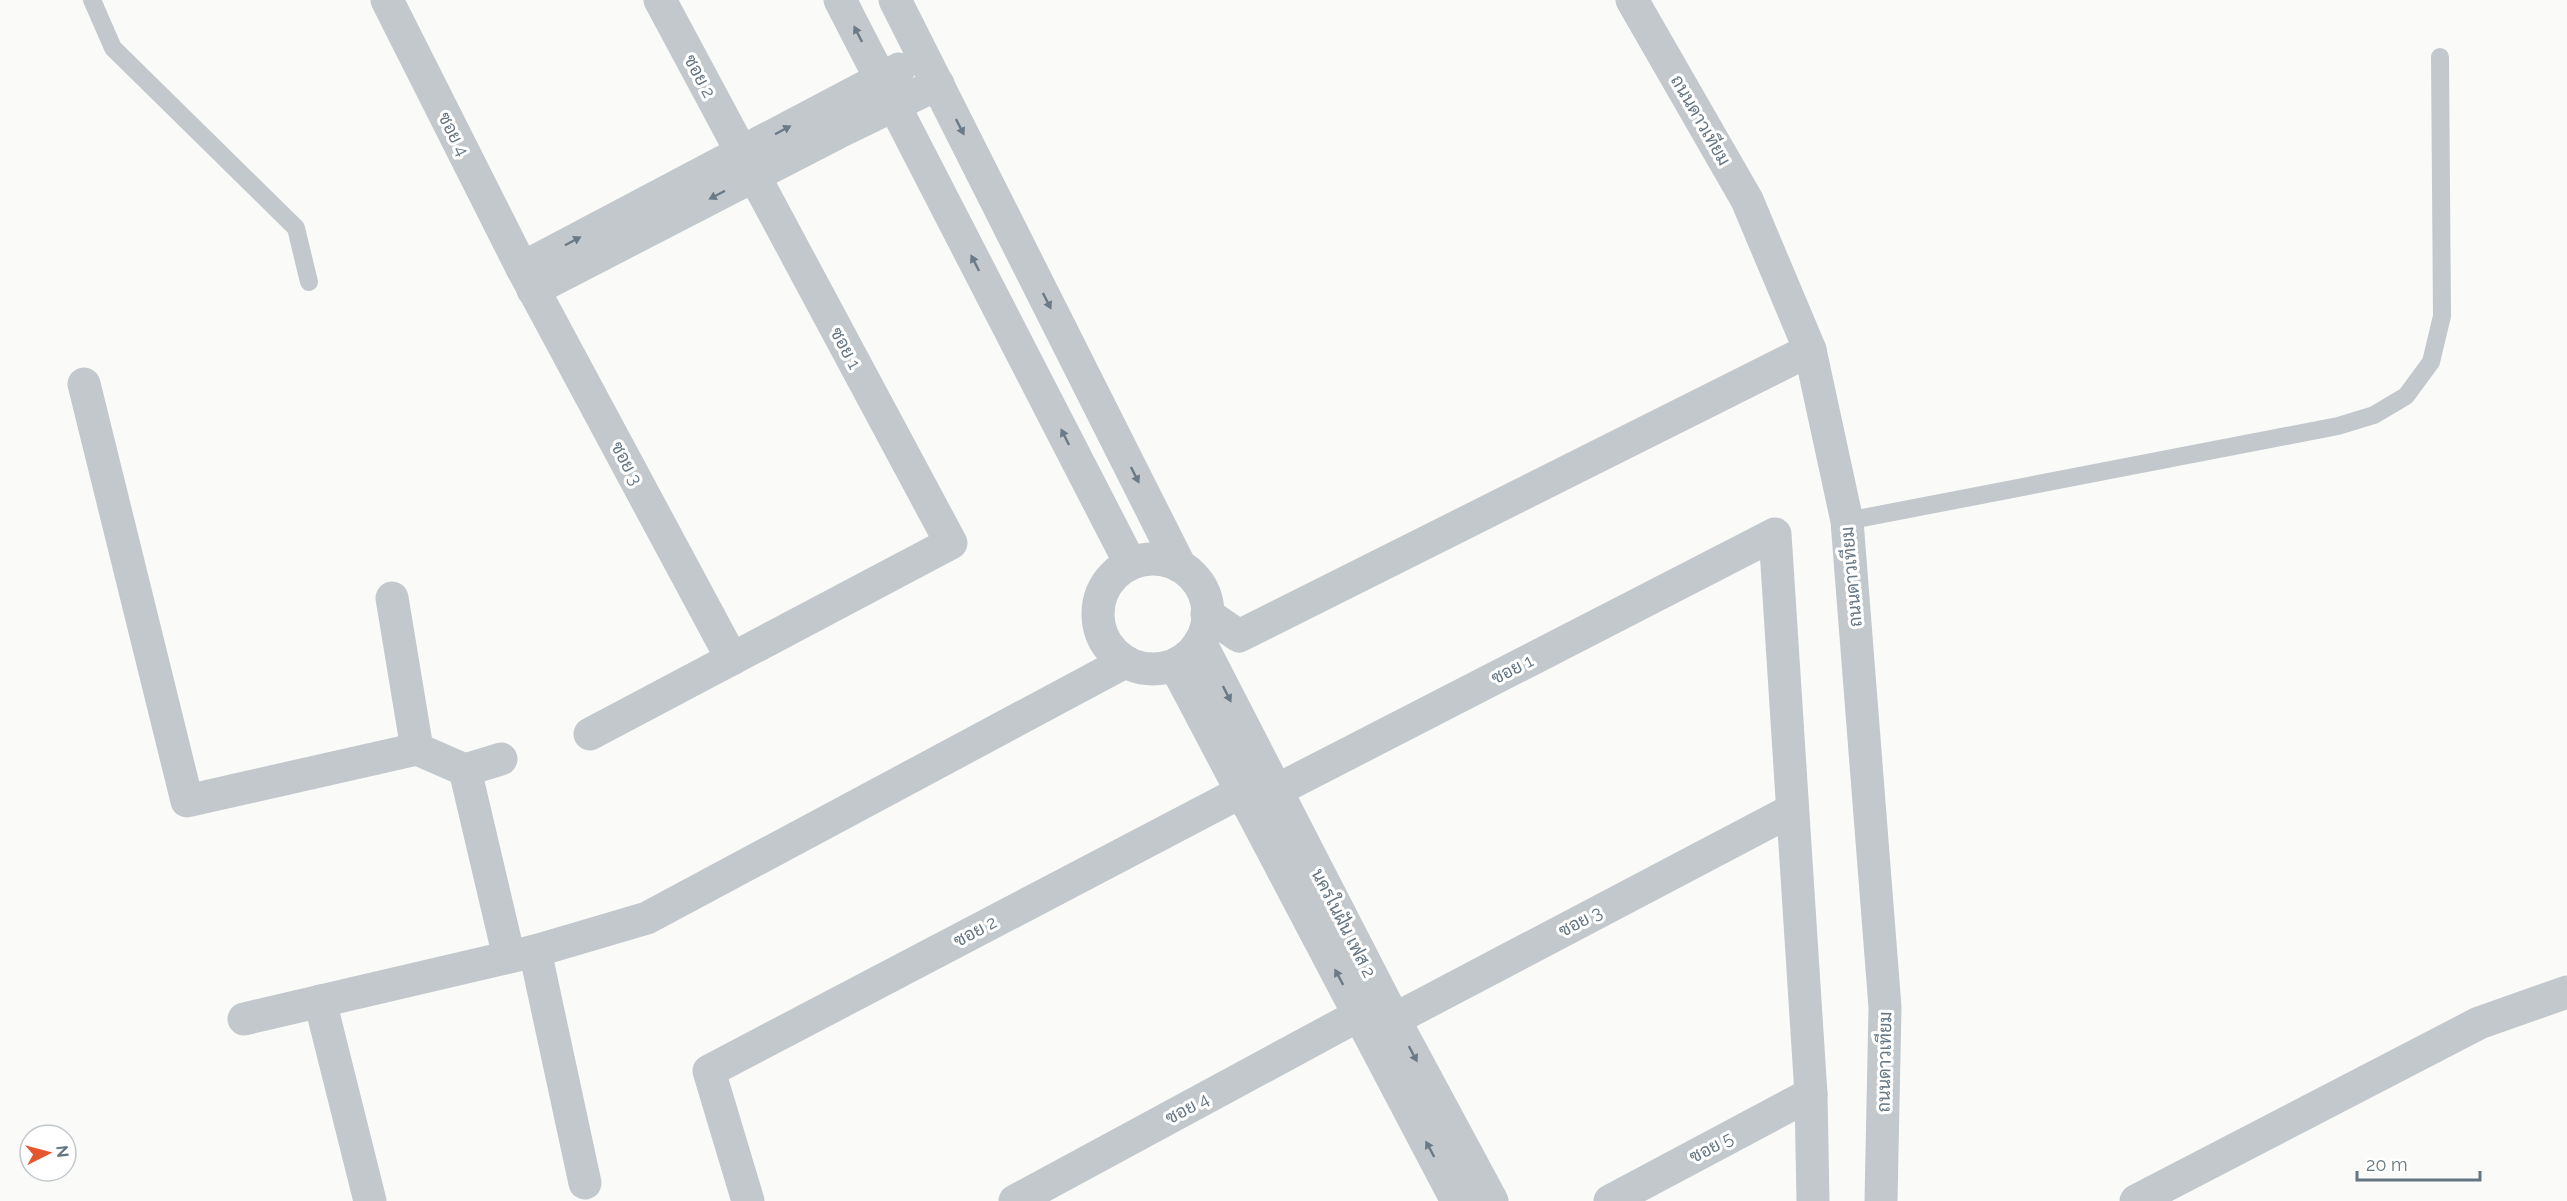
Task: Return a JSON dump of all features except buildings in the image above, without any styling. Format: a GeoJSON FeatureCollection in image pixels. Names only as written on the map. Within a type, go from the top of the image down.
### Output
{"type":"FeatureCollection","features":[{"type":"Feature","properties":{"kind":"street","name":"ซอย 4"},"geometry":{"type":"LineString","coordinates":[[387,0],[527,279]]}},
{"type":"Feature","properties":{"kind":"street","name":"ซอย 2"},"geometry":{"type":"LineString","coordinates":[[660,0],[747,164]]}},
{"type":"Feature","properties":{"kind":"street"},"geometry":{"type":"LineString","coordinates":[[840,0],[1130,563]]}},
{"type":"Feature","properties":{"kind":"street"},"geometry":{"type":"LineString","coordinates":[[895,0],[1180,566]]}},
{"type":"Feature","properties":{"kind":"street","name":"ถนนดาวเทียม"},"geometry":{"type":"LineString","coordinates":[[1632,0],[1747,200],[1810,350],[1847,521],[1885,1007],[1881,1201]]}},
{"type":"Feature","properties":{"kind":"street"},"geometry":{"type":"LineString","coordinates":[[527,279],[931,70]]}},
{"type":"Feature","properties":{"kind":"street","name":"ซอย 1"},"geometry":{"type":"LineString","coordinates":[[732,658],[951,543],[747,164]]}},
{"type":"Feature","properties":{"kind":"street","name":"ซอย 3"},"geometry":{"type":"LineString","coordinates":[[527,279],[732,658]]}},
{"type":"Feature","properties":{"kind":"street"},"geometry":{"type":"LineString","coordinates":[[1204,628],[1239,636],[1810,350]]}},
{"type":"Feature","properties":{"kind":"street"},"geometry":{"type":"LineString","coordinates":[[84,384],[187,801],[417,749],[465,770],[501,759]]}},
{"type":"Feature","properties":{"kind":"street","name":"ซอย 1"},"geometry":{"type":"LineString","coordinates":[[1255,796],[1775,534],[1792,810]]}},
{"type":"Feature","properties":{"kind":"street"},"geometry":{"type":"LineString","coordinates":[[1147,559],[1165,560],[1180,566],[1194,577],[1203,592],[1204,628],[1190,656],[1175,665],[1158,669],[1141,668],[1125,662],[1111,651],[1102,636],[1098,620],[1099,602],[1105,586],[1115,573],[1130,563],[1147,559]]}},
{"type":"Feature","properties":{"kind":"street"},"geometry":{"type":"LineString","coordinates":[[393,598],[417,749]]}},
{"type":"Feature","properties":{"kind":"street","name":"นครในฝัน เฟส 2"},"geometry":{"type":"LineString","coordinates":[[1204,628],[1255,796]]}},
{"type":"Feature","properties":{"kind":"street"},"geometry":{"type":"LineString","coordinates":[[590,734],[732,658]]}},
{"type":"Feature","properties":{"kind":"street"},"geometry":{"type":"LineString","coordinates":[[244,1019],[522,954],[647,918],[1125,662]]}},
{"type":"Feature","properties":{"kind":"street","name":"นครในฝัน เฟส 2"},"geometry":{"type":"LineString","coordinates":[[1175,665],[1255,796],[1374,1022],[1457,1201]]}},
{"type":"Feature","properties":{"kind":"street"},"geometry":{"type":"LineString","coordinates":[[465,770],[522,954],[585,1183]]}},
{"type":"Feature","properties":{"kind":"street","name":"ซอย 2"},"geometry":{"type":"LineString","coordinates":[[748,1201],[709,1071],[1255,796]]}},
{"type":"Feature","properties":{"kind":"street"},"geometry":{"type":"LineString","coordinates":[[1792,810],[1811,1094],[1814,1201]]}},
{"type":"Feature","properties":{"kind":"street","name":"ซอย 3"},"geometry":{"type":"LineString","coordinates":[[1374,1022],[1792,810]]}},
{"type":"Feature","properties":{"kind":"street"},"geometry":{"type":"LineString","coordinates":[[2136,1201],[2479,1023],[2567,992]]}},
{"type":"Feature","properties":{"kind":"street"},"geometry":{"type":"LineString","coordinates":[[320,1001],[370,1201]]}},
{"type":"Feature","properties":{"kind":"street","name":"ซอย 4"},"geometry":{"type":"LineString","coordinates":[[1015,1201],[1374,1022]]}},
{"type":"Feature","properties":{"kind":"street","name":"นครในฝัน เฟส 2"},"geometry":{"type":"LineString","coordinates":[[1374,1022],[1492,1201]]}},
{"type":"Feature","properties":{"kind":"street","name":"ซอย 5"},"geometry":{"type":"LineString","coordinates":[[1610,1201],[1811,1094]]}},
{"type":"Feature","properties":{"kind":"lane"},"geometry":{"type":"LineString","coordinates":[[92,0],[113,48],[296,228],[309,282]]}},
{"type":"Feature","properties":{"kind":"lane"},"geometry":{"type":"LineString","coordinates":[[1847,521],[2338,426],[2373,415],[2406,396],[2431,362],[2442,316],[2440,57]]}}]}
